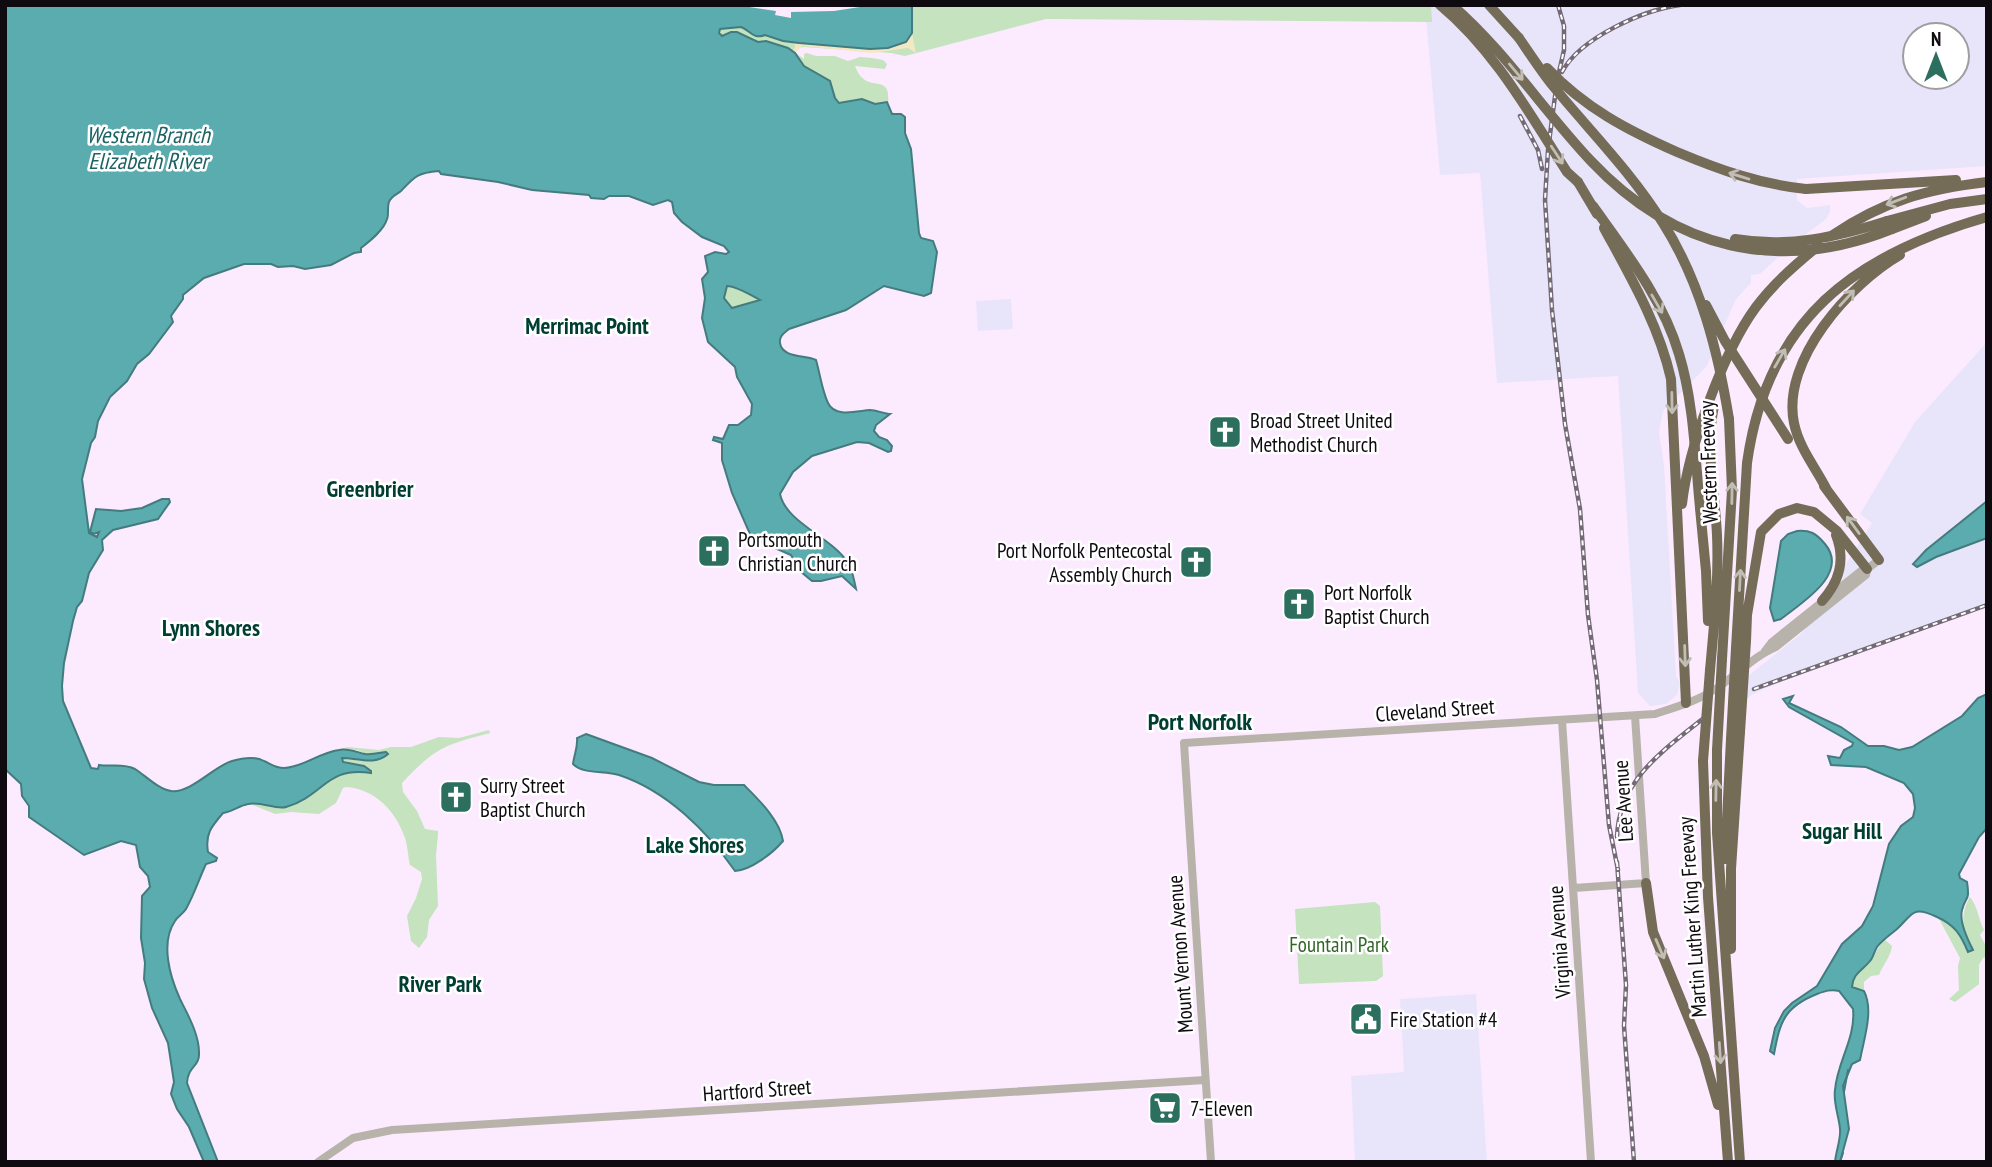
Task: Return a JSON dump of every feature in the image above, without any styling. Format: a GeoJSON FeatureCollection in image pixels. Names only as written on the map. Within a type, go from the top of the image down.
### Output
{"type":"FeatureCollection","features":[{"type":"Feature","properties":{"kind":"highway","name":"Western Freeway"},"geometry":{"type":"LineString","coordinates":[[1440,5],[1478,41],[1496,63],[1567,172],[1578,182],[1631,260],[1665,317],[1679,353],[1690,410],[1706,570],[1710,670]]}},
{"type":"Feature","properties":{"kind":"highway"},"geometry":{"type":"LineString","coordinates":[[1452,5],[1487,37],[1604,174],[1629,195],[1669,220],[1717,241],[1768,252],[1825,249],[1868,239],[1890,225],[1973,200],[1987,199]]}},
{"type":"Feature","properties":{"kind":"highway","name":"Western Freeway"},"geometry":{"type":"LineString","coordinates":[[1489,5],[1645,195],[1664,224],[1689,271],[1715,351],[1729,419],[1732,490],[1717,750],[1716,803],[1722,907]]}},
{"type":"Feature","properties":{"kind":"highway"},"geometry":{"type":"LineString","coordinates":[[1518,38],[1570,90],[1605,117],[1629,131],[1734,175],[1774,186],[1806,189],[1987,180]]}},
{"type":"Feature","properties":{"kind":"highway"},"geometry":{"type":"LineString","coordinates":[[1679,538],[1685,481],[1706,413],[1723,369],[1755,309],[1793,267],[1824,241],[1873,210],[1900,199],[1987,180]]}},
{"type":"Feature","properties":{"kind":"highway"},"geometry":{"type":"LineString","coordinates":[[1593,206],[1660,341],[1671,379],[1686,703]]}},
{"type":"Feature","properties":{"kind":"highway"},"geometry":{"type":"LineString","coordinates":[[1722,907],[1741,644],[1747,463],[1751,436],[1763,394],[1781,356],[1813,312],[1854,275],[1906,245],[1943,229],[1987,216]]}},
{"type":"Feature","properties":{"kind":"highway"},"geometry":{"type":"LineString","coordinates":[[1827,490],[1801,443],[1793,419],[1795,386],[1808,355],[1839,307],[1881,268],[1906,251],[1970,222]]}},
{"type":"Feature","properties":{"kind":"highway"},"geometry":{"type":"LineString","coordinates":[[1689,271],[1724,341],[1788,439],[1878,560]]}},
{"type":"Feature","properties":{"kind":"highway"},"geometry":{"type":"LineString","coordinates":[[1710,670],[1717,569],[1710,430],[1723,369]]}},
{"type":"Feature","properties":{"kind":"highway"},"geometry":{"type":"LineString","coordinates":[[1741,644],[1761,532],[1779,514],[1797,508],[1814,512],[1833,526],[1867,569]]}},
{"type":"Feature","properties":{"kind":"highway"},"geometry":{"type":"LineString","coordinates":[[1822,601],[1835,586],[1841,569],[1840,544],[1833,526]]}},
{"type":"Feature","properties":{"kind":"highway","name":"Martin Luther King Freeway"},"geometry":{"type":"LineString","coordinates":[[1710,670],[1703,761],[1709,897],[1727,1162]]}},
{"type":"Feature","properties":{"kind":"highway"},"geometry":{"type":"LineString","coordinates":[[1729,983],[1735,735]]}},
{"type":"Feature","properties":{"kind":"highway"},"geometry":{"type":"LineString","coordinates":[[1646,883],[1653,932],[1704,1056],[1726,1139]]}},
{"type":"Feature","properties":{"kind":"highway","name":"Martin Luther King Freeway"},"geometry":{"type":"LineString","coordinates":[[1722,907],[1740,1162]]}},
{"type":"Feature","properties":{"kind":"street"},"geometry":{"type":"LineString","coordinates":[[1765,651],[1772,642],[1822,601],[1878,560]]}},
{"type":"Feature","properties":{"kind":"street"},"geometry":{"type":"LineString","coordinates":[[1765,651],[1776,647],[1866,575],[1867,569]]}},
{"type":"Feature","properties":{"kind":"street","name":"Cleveland Street"},"geometry":{"type":"LineString","coordinates":[[1184,743],[1655,714],[1717,688],[1765,651]]}},
{"type":"Feature","properties":{"kind":"street","name":"Lee Avenue"},"geometry":{"type":"LineString","coordinates":[[1635,716],[1646,883]]}},
{"type":"Feature","properties":{"kind":"street","name":"Virginia Avenue"},"geometry":{"type":"LineString","coordinates":[[1562,720],[1591,1162]]}},
{"type":"Feature","properties":{"kind":"street","name":"Mount Vernon Avenue"},"geometry":{"type":"LineString","coordinates":[[1184,743],[1211,1162]]}},
{"type":"Feature","properties":{"kind":"street"},"geometry":{"type":"LineString","coordinates":[[1574,888],[1646,883]]}},
{"type":"Feature","properties":{"kind":"street","name":"Hartford Street"},"geometry":{"type":"LineString","coordinates":[[318,1162],[353,1138],[392,1130],[1205,1080]]}},
{"type":"Feature","properties":{"kind":"shaded area"},"geometry":{"type":"Polygon","coordinates":[[[1413,5],[1987,5],[1987,166],[1797,179],[1797,200],[1807,208],[1830,205],[1826,219],[1789,247],[1760,274],[1751,275],[1751,283],[1736,299],[1707,366],[1663,411],[1659,432],[1664,465],[1676,676],[1680,683],[1677,695],[1666,704],[1650,706],[1638,693],[1618,376],[1497,383],[1480,173],[1440,175],[1426,18],[1413,5]]]}},
{"type":"Feature","properties":{"kind":"shaded area"},"geometry":{"type":"Polygon","coordinates":[[[1011,299],[1013,329],[978,331],[976,301],[1011,299]]]}},
{"type":"Feature","properties":{"kind":"shaded area"},"geometry":{"type":"Polygon","coordinates":[[[1987,342],[1987,607],[1780,682],[1753,694],[1739,705],[1739,683],[1802,633],[1872,523],[1860,514],[1915,422],[1987,342]]]}},
{"type":"Feature","properties":{"kind":"shaded area"},"geometry":{"type":"Polygon","coordinates":[[[1476,994],[1487,1162],[1355,1162],[1351,1076],[1404,1072],[1400,999],[1476,994]]]}},
{"type":"Feature","properties":{"kind":"green space"},"geometry":{"type":"Polygon","coordinates":[[[837,5],[912,5],[912,14],[913,5],[1431,5],[1432,22],[1046,19],[905,56],[795,48],[793,51],[804,59],[804,54],[807,53],[835,56],[848,61],[860,57],[872,58],[883,60],[887,64],[885,69],[855,66],[867,81],[886,88],[889,111],[905,117],[905,133],[911,149],[919,233],[921,238],[933,241],[935,253],[934,277],[928,296],[884,286],[846,310],[789,329],[780,338],[785,351],[816,360],[824,393],[831,408],[841,412],[870,410],[890,414],[876,425],[874,431],[887,440],[892,446],[891,451],[869,443],[857,442],[812,456],[793,472],[780,494],[784,504],[800,522],[841,554],[849,565],[856,589],[842,576],[812,581],[800,571],[791,555],[761,542],[750,534],[732,493],[722,460],[722,443],[713,440],[714,437],[723,439],[729,425],[738,425],[751,415],[752,404],[737,377],[735,367],[708,342],[777,345],[754,61],[706,26],[837,5]]]}},
{"type":"Feature","properties":{"kind":"green space"},"geometry":{"type":"Polygon","coordinates":[[[719,279],[782,301],[726,315],[719,279]]]}},
{"type":"Feature","properties":{"kind":"green space"},"geometry":{"type":"Polygon","coordinates":[[[489,730],[490,733],[441,749],[402,783],[403,792],[417,811],[425,829],[438,831],[438,906],[429,920],[427,937],[419,948],[411,941],[407,916],[416,898],[422,879],[421,872],[410,865],[406,841],[396,819],[375,797],[367,792],[346,787],[336,803],[319,814],[275,814],[250,804],[283,805],[303,801],[341,775],[354,772],[371,773],[371,770],[364,766],[343,762],[342,758],[363,761],[384,758],[385,752],[366,754],[357,750],[341,749],[325,753],[348,747],[379,750],[411,747],[439,737],[459,738],[489,730]]]}},
{"type":"Feature","properties":{"kind":"green space"},"geometry":{"type":"Polygon","coordinates":[[[1970,897],[1984,930],[1980,935],[1987,948],[1987,957],[1983,958],[1979,965],[1979,984],[1955,1002],[1949,999],[1959,990],[1960,958],[1938,917],[1959,932],[1968,952],[1972,950],[1964,924],[1964,911],[1970,897]]]}},
{"type":"Feature","properties":{"kind":"green space","name":"Fountain Park"},"geometry":{"type":"Polygon","coordinates":[[[1375,902],[1380,906],[1383,976],[1376,981],[1299,984],[1295,909],[1375,902]]]}},
{"type":"Feature","properties":{"kind":"green space"},"geometry":{"type":"Polygon","coordinates":[[[1884,939],[1892,946],[1879,975],[1871,976],[1864,982],[1864,991],[1852,987],[1856,974],[1870,962],[1884,939]]]}},
{"type":"Feature","properties":{"kind":"sand"},"geometry":{"type":"Polygon","coordinates":[[[912,33],[916,53],[908,48],[872,53],[802,46],[795,53],[793,51],[794,41],[912,33]]]}},
{"type":"Feature","properties":{"kind":"water","name":"Western Branch Elizabeth River"},"geometry":{"type":"Polygon","coordinates":[[[5,5],[912,5],[912,33],[906,42],[888,48],[870,49],[783,41],[755,35],[741,27],[720,29],[719,33],[722,36],[737,32],[758,42],[766,41],[788,48],[804,66],[830,81],[839,103],[862,99],[875,104],[887,102],[892,114],[905,117],[905,133],[911,149],[919,233],[921,238],[933,241],[937,252],[931,293],[924,296],[884,286],[846,310],[789,329],[780,341],[785,351],[816,360],[824,393],[831,408],[841,412],[870,410],[890,414],[876,425],[874,431],[887,440],[892,446],[891,451],[869,443],[857,442],[812,456],[793,472],[780,494],[784,504],[800,522],[841,554],[849,565],[856,589],[842,576],[812,581],[800,571],[791,555],[761,542],[750,534],[732,493],[722,460],[722,443],[713,440],[714,437],[723,439],[729,425],[738,425],[751,415],[752,404],[737,377],[735,367],[708,342],[702,318],[705,298],[702,279],[708,272],[705,256],[715,252],[729,252],[724,246],[702,237],[682,222],[674,213],[672,202],[668,200],[653,205],[629,196],[591,198],[589,195],[532,190],[441,174],[439,171],[421,174],[391,198],[388,217],[383,227],[361,248],[361,252],[331,265],[305,269],[271,264],[244,264],[204,278],[183,295],[171,316],[173,322],[149,354],[137,364],[127,381],[110,397],[98,421],[82,479],[89,533],[97,537],[99,532],[90,532],[96,509],[121,511],[142,508],[162,499],[169,499],[170,502],[158,519],[113,530],[102,540],[103,550],[89,573],[82,601],[77,607],[64,663],[63,701],[91,768],[98,769],[99,765],[131,767],[161,788],[178,791],[225,764],[240,759],[257,758],[284,768],[342,750],[388,754],[372,761],[342,758],[343,762],[364,766],[371,773],[356,772],[334,778],[309,796],[286,807],[253,803],[244,805],[223,813],[210,831],[207,840],[208,852],[217,858],[216,861],[206,864],[186,909],[170,930],[167,950],[173,981],[198,1040],[199,1059],[189,1073],[187,1083],[218,1162],[204,1162],[171,1094],[174,1082],[168,1043],[152,1008],[144,979],[142,896],[150,887],[148,876],[140,867],[136,845],[121,841],[84,855],[29,817],[29,806],[22,796],[21,784],[5,769],[5,5]],[[727,286],[724,298],[732,308],[760,300],[744,291],[727,286]]]}},
{"type":"Feature","properties":{"kind":"water"},"geometry":{"type":"Polygon","coordinates":[[[1987,501],[1987,538],[1917,567],[1913,564],[1926,550],[1987,501]]]}},
{"type":"Feature","properties":{"kind":"water"},"geometry":{"type":"Polygon","coordinates":[[[1797,531],[1812,533],[1822,540],[1831,555],[1831,566],[1820,587],[1781,619],[1774,621],[1770,608],[1781,541],[1788,534],[1797,531]]]}},
{"type":"Feature","properties":{"kind":"water"},"geometry":{"type":"Polygon","coordinates":[[[1987,694],[1987,828],[1979,837],[1959,874],[1960,878],[1967,882],[1968,896],[1962,910],[1962,920],[1973,950],[1968,952],[1960,936],[1948,923],[1929,913],[1918,912],[1910,915],[1877,947],[1871,960],[1856,975],[1852,987],[1864,991],[1868,1007],[1867,1025],[1860,1060],[1852,1064],[1843,1086],[1849,1129],[1840,1162],[1835,1162],[1840,1133],[1835,1100],[1836,1080],[1852,1030],[1853,1009],[1839,991],[1833,990],[1797,1004],[1785,1017],[1774,1054],[1770,1051],[1775,1028],[1784,1011],[1792,1003],[1817,986],[1842,944],[1862,926],[1873,906],[1889,844],[1901,826],[1913,817],[1915,808],[1913,794],[1904,783],[1866,767],[1831,765],[1828,756],[1840,758],[1844,750],[1853,743],[1789,707],[1783,699],[1793,696],[1789,703],[1841,727],[1868,746],[1899,750],[1912,747],[1962,716],[1978,698],[1987,694]]]}},
{"type":"Feature","properties":{"kind":"water"},"geometry":{"type":"Polygon","coordinates":[[[586,734],[652,758],[699,782],[744,785],[778,825],[783,841],[761,860],[748,868],[735,871],[699,827],[653,791],[619,775],[583,770],[573,764],[577,738],[586,734]]]}},
{"type":"Feature","properties":{"kind":"pier"},"geometry":{"type":"Polygon","coordinates":[[[736,5],[873,5],[834,11],[791,12],[791,18],[775,15],[776,11],[736,5]]]}},
{"type":"Feature","properties":{"kind":"waterway"},"geometry":{"type":"LineString","coordinates":[[1844,1092],[1848,1070]]}},
{"type":"Feature","properties":{"kind":"waterway"},"geometry":{"type":"LineString","coordinates":[[1840,1162],[1843,1153]]}},
{"type":"Feature","properties":{"kind":"railway"},"geometry":{"type":"LineString","coordinates":[[1558,5],[1564,26],[1564,50],[1548,150],[1545,200],[1552,310],[1565,424],[1580,509],[1609,825],[1618,870]]}},
{"type":"Feature","properties":{"kind":"railway"},"geometry":{"type":"LineString","coordinates":[[1562,72],[1571,60],[1597,37],[1631,19],[1680,5]]}},
{"type":"Feature","properties":{"kind":"railway"},"geometry":{"type":"LineString","coordinates":[[1520,116],[1538,150],[1542,169]]}},
{"type":"Feature","properties":{"kind":"railway"},"geometry":{"type":"LineString","coordinates":[[1754,689],[1987,605]]}},
{"type":"Feature","properties":{"kind":"railway"},"geometry":{"type":"LineString","coordinates":[[1617,837],[1626,798],[1635,782],[1660,754],[1705,717]]}},
{"type":"Feature","properties":{"kind":"railway"},"geometry":{"type":"LineString","coordinates":[[1617,862],[1626,985],[1624,1026],[1634,1162]]}},
{"type":"Feature","properties":{"kind":"place","name":"Broad Street United Methodist Church"},"geometry":{"type":"Point","coordinates":[1225,432]}},
{"type":"Feature","properties":{"kind":"place","name":"Portsmouth Christian Church"},"geometry":{"type":"Point","coordinates":[714,551]}},
{"type":"Feature","properties":{"kind":"place","name":"Port Norfolk Pentecostal Assembly Church"},"geometry":{"type":"Point","coordinates":[1196,562]}},
{"type":"Feature","properties":{"kind":"place","name":"Port Norfolk Baptist Church"},"geometry":{"type":"Point","coordinates":[1299,604]}},
{"type":"Feature","properties":{"kind":"place","name":"Surry Street Baptist Church"},"geometry":{"type":"Point","coordinates":[456,797]}},
{"type":"Feature","properties":{"kind":"place","name":"Fire Station #4"},"geometry":{"type":"Point","coordinates":[1366,1019]}},
{"type":"Feature","properties":{"kind":"place","name":"7-Eleven"},"geometry":{"type":"Point","coordinates":[1165,1108]}},
{"type":"Feature","properties":{"kind":"district","name":"Merrimac Point"},"geometry":{"type":"Point","coordinates":[587,325]}},
{"type":"Feature","properties":{"kind":"district","name":"Greenbrier"},"geometry":{"type":"Point","coordinates":[370,488]}},
{"type":"Feature","properties":{"kind":"district","name":"Lynn Shores"},"geometry":{"type":"Point","coordinates":[211,627]}},
{"type":"Feature","properties":{"kind":"district","name":"Port Norfolk"},"geometry":{"type":"Point","coordinates":[1200,721]}},
{"type":"Feature","properties":{"kind":"district","name":"Sugar Hill"},"geometry":{"type":"Point","coordinates":[1842,830]}},
{"type":"Feature","properties":{"kind":"district","name":"Lake Shores"},"geometry":{"type":"Point","coordinates":[695,844]}},
{"type":"Feature","properties":{"kind":"district","name":"River Park"},"geometry":{"type":"Point","coordinates":[440,983]}}]}
